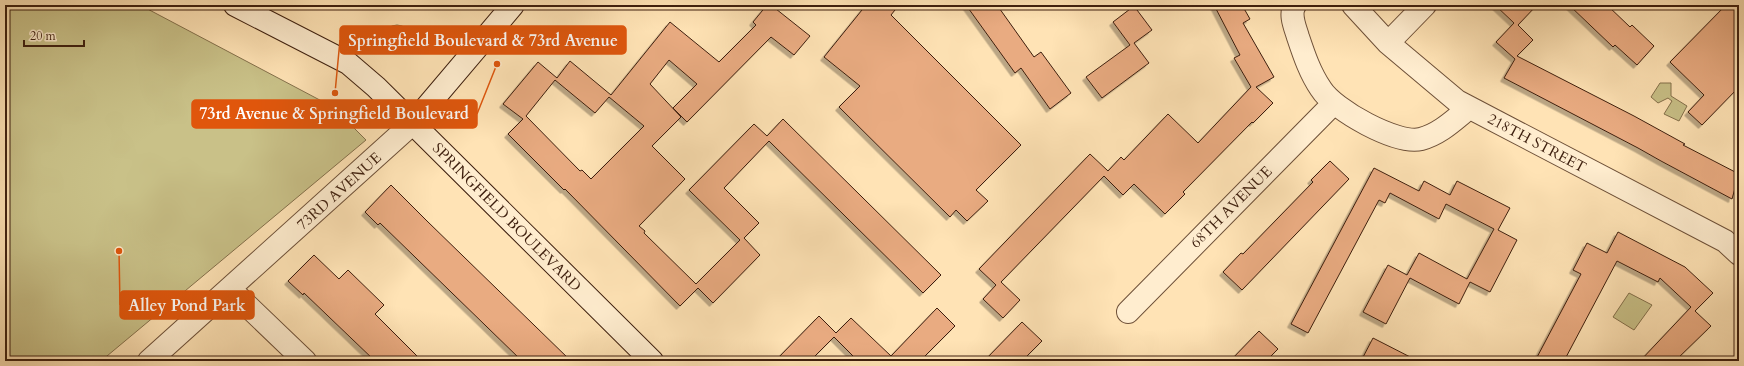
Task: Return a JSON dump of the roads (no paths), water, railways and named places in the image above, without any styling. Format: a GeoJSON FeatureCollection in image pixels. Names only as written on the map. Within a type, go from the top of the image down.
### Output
{"type":"FeatureCollection","features":[{"type":"Feature","properties":{"kind":"street","name":"SPRINGFIELD BOULEVARD"},"geometry":{"type":"LineString","coordinates":[[234,5],[348,63],[376,87],[652,361]]}},
{"type":"Feature","properties":{"kind":"street","name":"73RD AVENUE"},"geometry":{"type":"LineString","coordinates":[[149,361],[413,124],[513,5]]}},
{"type":"Feature","properties":{"kind":"street"},"geometry":{"type":"LineString","coordinates":[[1295,5],[1292,9],[1293,20],[1307,64],[1321,90],[1347,113],[1386,134],[1409,140],[1421,139],[1441,131],[1469,108]]}},
{"type":"Feature","properties":{"kind":"street","name":"218TH STREET"},"geometry":{"type":"LineString","coordinates":[[1353,5],[1388,43],[1457,101],[1725,241],[1739,254]]}},
{"type":"Feature","properties":{"kind":"street"},"geometry":{"type":"LineString","coordinates":[[1388,43],[1425,5]]}},
{"type":"Feature","properties":{"kind":"street","name":"68TH AVENUE"},"geometry":{"type":"LineString","coordinates":[[1128,312],[1334,103]]}},
{"type":"Feature","properties":{"kind":"street"},"geometry":{"type":"LineString","coordinates":[[230,289],[304,361]]}},
{"type":"Feature","properties":{"kind":"place","name":"73rd Avenue & Springfield Boulevard"},"geometry":{"type":"Point","coordinates":[497,64]}},
{"type":"Feature","properties":{"kind":"place","name":"Springfield Boulevard & 73rd Avenue"},"geometry":{"type":"Point","coordinates":[335,93]}},
{"type":"Feature","properties":{"kind":"place","name":"Alley Pond Park"},"geometry":{"type":"Point","coordinates":[119,251]}}]}
